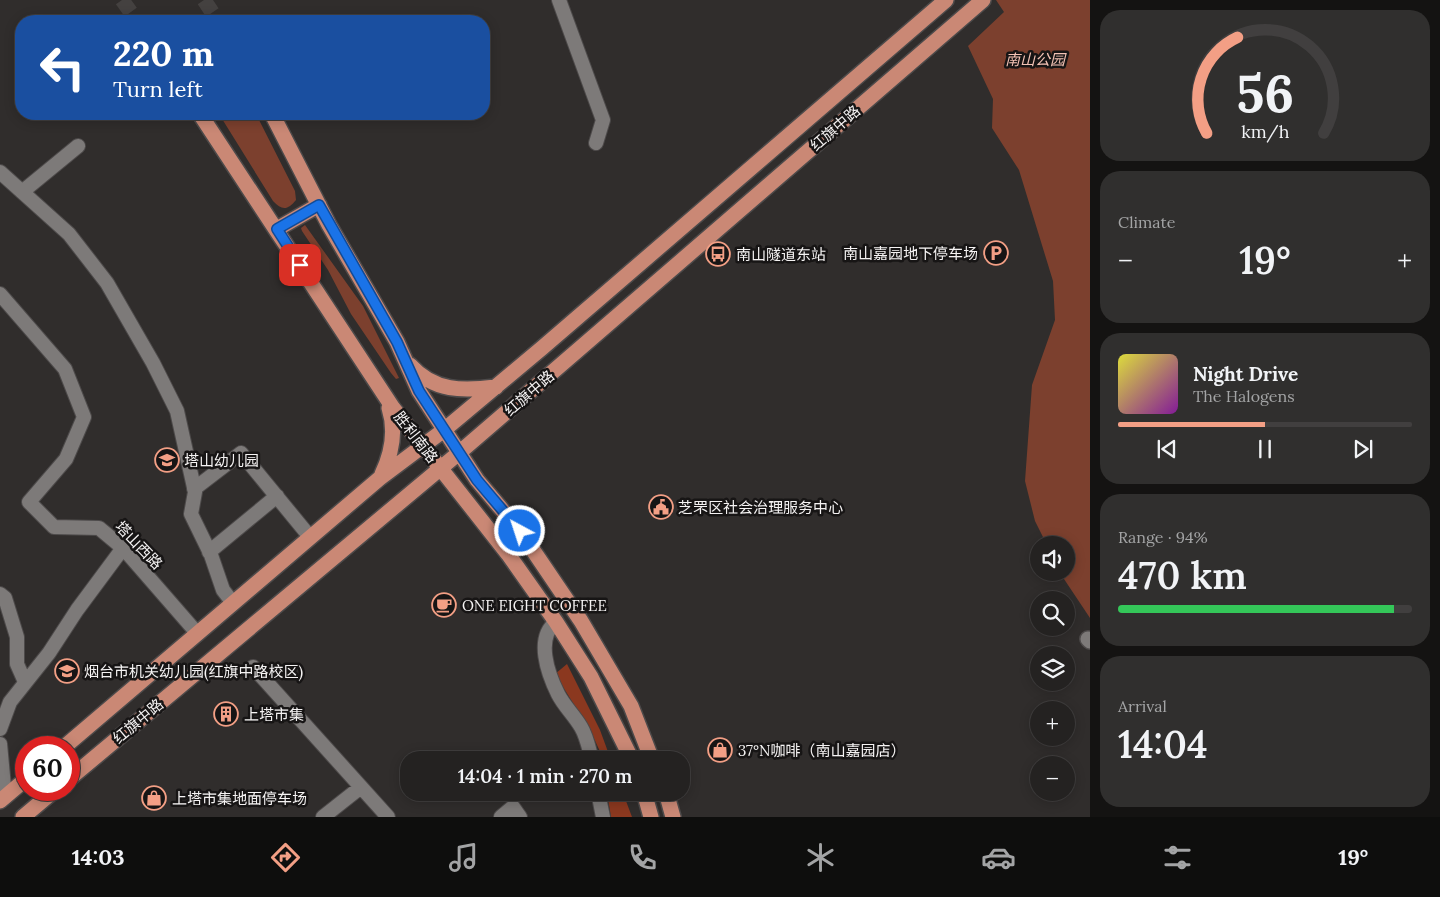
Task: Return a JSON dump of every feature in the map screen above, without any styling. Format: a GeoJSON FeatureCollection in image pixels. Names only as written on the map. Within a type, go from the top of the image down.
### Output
{"type":"FeatureCollection","features":[{"type":"Feature","properties":{"kind":"main road","name":"红旗中路"},"geometry":{"type":"LineString","coordinates":[[77,736],[380,478],[421,445],[444,430],[496,387],[946,0]]}},
{"type":"Feature","properties":{"kind":"main road","name":"红旗中路"},"geometry":{"type":"LineString","coordinates":[[80,770],[460,452],[983,0]]}},
{"type":"Feature","properties":{"kind":"main road","name":"胜利南路"},"geometry":{"type":"LineString","coordinates":[[204,120],[383,392],[421,445],[508,554],[556,622],[591,677],[628,751]]}},
{"type":"Feature","properties":{"kind":"main road","name":"胜利南路"},"geometry":{"type":"LineString","coordinates":[[275,120],[319,205],[405,359],[419,391],[477,480],[520,531],[609,666],[631,706],[648,751]]}},
{"type":"Feature","properties":{"kind":"main road"},"geometry":{"type":"LineString","coordinates":[[277,229],[319,205]]}},
{"type":"Feature","properties":{"kind":"main road"},"geometry":{"type":"LineString","coordinates":[[405,359],[424,378],[447,388],[471,390],[496,387]]}},
{"type":"Feature","properties":{"kind":"main road"},"geometry":{"type":"LineString","coordinates":[[380,478],[390,456],[393,435],[393,421],[383,392]]}},
{"type":"Feature","properties":{"kind":"main road"},"geometry":{"type":"LineString","coordinates":[[2,799],[15,788]]}},
{"type":"Feature","properties":{"kind":"main road"},"geometry":{"type":"LineString","coordinates":[[23,817],[43,801]]}},
{"type":"Feature","properties":{"kind":"main road"},"geometry":{"type":"LineString","coordinates":[[647,801],[651,817]]}},
{"type":"Feature","properties":{"kind":"main road"},"geometry":{"type":"LineString","coordinates":[[668,801],[672,817]]}},
{"type":"Feature","properties":{"kind":"street"},"geometry":{"type":"LineString","coordinates":[[559,0],[603,120],[596,143]]}},
{"type":"Feature","properties":{"kind":"street"},"geometry":{"type":"LineString","coordinates":[[22,192],[78,146]]}},
{"type":"Feature","properties":{"kind":"street"},"geometry":{"type":"LineString","coordinates":[[0,172],[70,234],[107,283],[177,411],[194,489],[191,514],[210,552],[223,590],[233,602]]}},
{"type":"Feature","properties":{"kind":"street","name":"塔山西路"},"geometry":{"type":"LineString","coordinates":[[0,294],[65,369],[84,416],[66,459],[29,502],[54,527],[99,528],[123,548],[197,633]]}},
{"type":"Feature","properties":{"kind":"street"},"geometry":{"type":"LineString","coordinates":[[194,489],[241,453],[310,537]]}},
{"type":"Feature","properties":{"kind":"street"},"geometry":{"type":"LineString","coordinates":[[210,552],[277,496]]}},
{"type":"Feature","properties":{"kind":"street"},"geometry":{"type":"LineString","coordinates":[[0,729],[10,702],[24,682],[49,653],[77,610],[123,548]]}},
{"type":"Feature","properties":{"kind":"street"},"geometry":{"type":"LineString","coordinates":[[0,594],[5,598],[17,637],[17,664],[24,682]]}},
{"type":"Feature","properties":{"kind":"street"},"geometry":{"type":"LineString","coordinates":[[556,622],[546,634],[545,649],[549,669],[558,694],[581,727],[589,751]]}},
{"type":"Feature","properties":{"kind":"street"},"geometry":{"type":"LineString","coordinates":[[253,667],[388,817]]}},
{"type":"Feature","properties":{"kind":"street"},"geometry":{"type":"LineString","coordinates":[[0,744],[2,799]]}},
{"type":"Feature","properties":{"kind":"street"},"geometry":{"type":"LineString","coordinates":[[323,817],[360,787]]}},
{"type":"Feature","properties":{"kind":"street"},"geometry":{"type":"LineString","coordinates":[[600,801],[603,817]]}},
{"type":"Feature","properties":{"kind":"street"},"geometry":{"type":"LineString","coordinates":[[501,817],[514,807],[520,817]]}},
{"type":"Feature","properties":{"kind":"green space","name":"南山公园"},"geometry":{"type":"Polygon","coordinates":[[[996,0],[1090,0],[1090,618],[1075,596],[1075,591],[1072,591],[1065,581],[1075,581],[1075,536],[1042,536],[1035,521],[1025,481],[1032,385],[1055,320],[1053,281],[1019,170],[992,128],[993,99],[968,46],[1004,12],[996,0]]]}},
{"type":"Feature","properties":{"kind":"green space"},"geometry":{"type":"Polygon","coordinates":[[[223,120],[259,120],[295,191],[296,200],[288,207],[282,208],[273,201],[223,120]]]}},
{"type":"Feature","properties":{"kind":"green space"},"geometry":{"type":"Polygon","coordinates":[[[305,225],[363,306],[399,378],[396,379],[391,373],[351,314],[328,270],[302,231],[301,228],[305,225]]]}},
{"type":"Feature","properties":{"kind":"shaded area"},"geometry":{"type":"Polygon","coordinates":[[[567,664],[600,730],[608,751],[600,751],[591,732],[555,674],[567,664]]]}},
{"type":"Feature","properties":{"kind":"shaded area"},"geometry":{"type":"Polygon","coordinates":[[[608,801],[626,801],[632,817],[611,817],[608,801]]]}},
{"type":"Feature","properties":{"kind":"tunnel"},"geometry":{"type":"LineString","coordinates":[[122,0],[133,15]]}},
{"type":"Feature","properties":{"kind":"tunnel"},"geometry":{"type":"LineString","coordinates":[[204,0],[214,15]]}},
{"type":"Feature","properties":{"kind":"place","name":"南山嘉园地下停车场"},"geometry":{"type":"Point","coordinates":[996,253]}},
{"type":"Feature","properties":{"kind":"place","name":"南山隧道东站"},"geometry":{"type":"Point","coordinates":[718,254]}},
{"type":"Feature","properties":{"kind":"place","name":"塔山幼儿园"},"geometry":{"type":"Point","coordinates":[167,460]}},
{"type":"Feature","properties":{"kind":"place","name":"芝罘区社会治理服务中心"},"geometry":{"type":"Point","coordinates":[661,507]}},
{"type":"Feature","properties":{"kind":"place","name":"ONE EIGHT COFFEE"},"geometry":{"type":"Point","coordinates":[444,605]}},
{"type":"Feature","properties":{"kind":"place","name":"烟台市机关幼儿园(红旗中路校区)"},"geometry":{"type":"Point","coordinates":[67,671]}},
{"type":"Feature","properties":{"kind":"place","name":"上塔市集"},"geometry":{"type":"Point","coordinates":[226,714]}},
{"type":"Feature","properties":{"kind":"place","name":"37°N咖啡（南山嘉园店）"},"geometry":{"type":"Point","coordinates":[720,750]}},
{"type":"Feature","properties":{"kind":"place","name":"上塔市集地面停车场"},"geometry":{"type":"Point","coordinates":[154,798]}},
{"type":"Feature","properties":{"kind":"route"},"geometry":{"type":"LineString","coordinates":[[300,265],[277,229],[319,205],[397,342],[419,391],[477,480],[520,531]]}}]}
